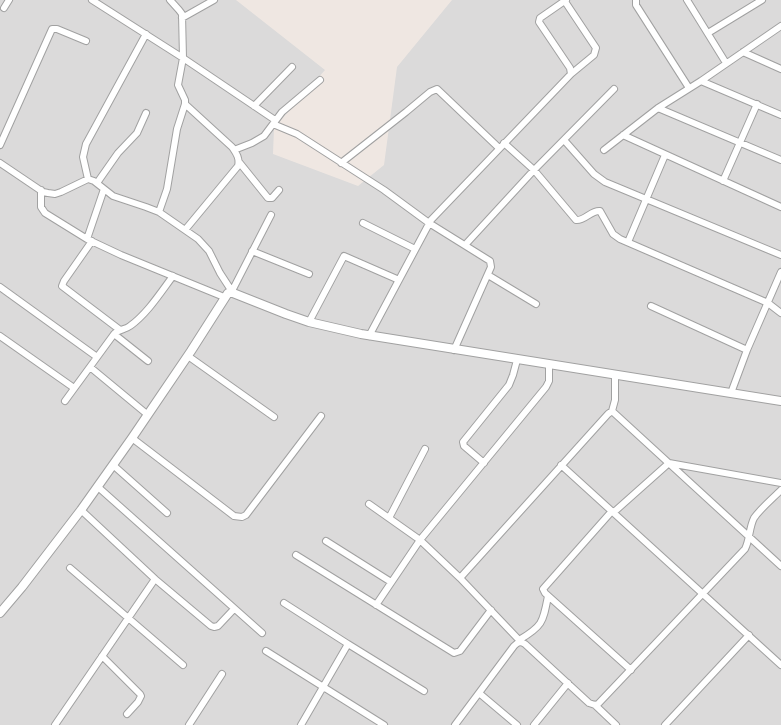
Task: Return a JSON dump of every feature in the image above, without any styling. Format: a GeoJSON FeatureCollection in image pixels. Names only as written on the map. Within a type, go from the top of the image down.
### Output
{"type":"FeatureCollection","features":[{"type":"Feature","properties":{"kind":"street"},"geometry":{"type":"LineString","coordinates":[[4,8],[9,0]]}},
{"type":"Feature","properties":{"kind":"street"},"geometry":{"type":"LineString","coordinates":[[92,0],[183,58],[254,106],[274,122],[297,134],[393,196],[429,223],[465,244],[490,261],[491,267],[488,275],[454,350]]}},
{"type":"Feature","properties":{"kind":"street"},"geometry":{"type":"LineString","coordinates":[[159,212],[167,189],[176,129],[185,104],[185,100],[178,85],[183,58],[182,18],[179,10],[170,0]]}},
{"type":"Feature","properties":{"kind":"street"},"geometry":{"type":"LineString","coordinates":[[182,18],[214,0]]}},
{"type":"Feature","properties":{"kind":"street"},"geometry":{"type":"LineString","coordinates":[[369,336],[429,223],[571,74],[594,55],[596,48],[565,0],[540,18],[539,22],[571,71],[571,74]]}},
{"type":"Feature","properties":{"kind":"street"},"geometry":{"type":"LineString","coordinates":[[636,0],[636,5],[689,88]]}},
{"type":"Feature","properties":{"kind":"street"},"geometry":{"type":"LineString","coordinates":[[687,0],[726,63]]}},
{"type":"Feature","properties":{"kind":"street"},"geometry":{"type":"LineString","coordinates":[[708,33],[762,0]]}},
{"type":"Feature","properties":{"kind":"street"},"geometry":{"type":"LineString","coordinates":[[604,150],[658,108],[701,81],[781,26]]}},
{"type":"Feature","properties":{"kind":"street"},"geometry":{"type":"LineString","coordinates":[[0,145],[52,29],[57,29],[86,41]]}},
{"type":"Feature","properties":{"kind":"street"},"geometry":{"type":"LineString","coordinates":[[146,34],[86,144],[83,157],[88,178],[97,183],[113,196],[159,212],[198,239],[209,251],[220,273],[233,292],[309,322],[369,336],[781,401]]}},
{"type":"Feature","properties":{"kind":"street"},"geometry":{"type":"LineString","coordinates":[[743,52],[781,69]]}},
{"type":"Feature","properties":{"kind":"street"},"geometry":{"type":"LineString","coordinates":[[254,106],[292,67]]}},
{"type":"Feature","properties":{"kind":"street"},"geometry":{"type":"LineString","coordinates":[[234,150],[259,140],[288,107],[320,80]]}},
{"type":"Feature","properties":{"kind":"street"},"geometry":{"type":"LineString","coordinates":[[701,81],[781,115]]}},
{"type":"Feature","properties":{"kind":"street"},"geometry":{"type":"LineString","coordinates":[[341,163],[430,92],[437,89],[499,148]]}},
{"type":"Feature","properties":{"kind":"street"},"geometry":{"type":"LineString","coordinates":[[465,244],[534,170],[614,89]]}},
{"type":"Feature","properties":{"kind":"street"},"geometry":{"type":"LineString","coordinates":[[185,104],[234,150],[239,162],[268,198],[272,198],[279,190]]}},
{"type":"Feature","properties":{"kind":"street"},"geometry":{"type":"LineString","coordinates":[[723,181],[757,104]]}},
{"type":"Feature","properties":{"kind":"street"},"geometry":{"type":"LineString","coordinates":[[658,108],[781,160]]}},
{"type":"Feature","properties":{"kind":"street"},"geometry":{"type":"LineString","coordinates":[[97,183],[118,153],[137,132],[146,113]]}},
{"type":"Feature","properties":{"kind":"street"},"geometry":{"type":"LineString","coordinates":[[623,136],[781,207]]}},
{"type":"Feature","properties":{"kind":"street"},"geometry":{"type":"LineString","coordinates":[[564,140],[600,179],[781,255]]}},
{"type":"Feature","properties":{"kind":"street"},"geometry":{"type":"LineString","coordinates":[[504,143],[534,170],[576,220],[582,219],[596,211],[600,211],[613,234],[620,239],[768,303],[781,313]]}},
{"type":"Feature","properties":{"kind":"street"},"geometry":{"type":"LineString","coordinates":[[628,242],[665,155]]}},
{"type":"Feature","properties":{"kind":"street"},"geometry":{"type":"LineString","coordinates":[[185,230],[238,166],[239,162]]}},
{"type":"Feature","properties":{"kind":"street"},"geometry":{"type":"LineString","coordinates":[[0,163],[48,193],[55,194],[61,192],[88,178]]}},
{"type":"Feature","properties":{"kind":"street"},"geometry":{"type":"LineString","coordinates":[[104,189],[90,240],[62,286],[120,330]]}},
{"type":"Feature","properties":{"kind":"street"},"geometry":{"type":"LineString","coordinates":[[41,190],[41,207],[45,213],[90,240],[120,255],[224,297]]}},
{"type":"Feature","properties":{"kind":"street"},"geometry":{"type":"LineString","coordinates":[[0,613],[22,587],[98,487],[188,356],[224,297],[228,293],[233,292],[271,215]]}},
{"type":"Feature","properties":{"kind":"street"},"geometry":{"type":"LineString","coordinates":[[363,223],[415,249]]}},
{"type":"Feature","properties":{"kind":"street"},"geometry":{"type":"LineString","coordinates":[[252,252],[309,274]]}},
{"type":"Feature","properties":{"kind":"street"},"geometry":{"type":"LineString","coordinates":[[309,322],[344,256],[399,280]]}},
{"type":"Feature","properties":{"kind":"street"},"geometry":{"type":"LineString","coordinates":[[731,393],[747,350],[781,272]]}},
{"type":"Feature","properties":{"kind":"street"},"geometry":{"type":"LineString","coordinates":[[488,275],[536,304]]}},
{"type":"Feature","properties":{"kind":"street"},"geometry":{"type":"LineString","coordinates":[[65,400],[114,334],[131,326],[173,276]]}},
{"type":"Feature","properties":{"kind":"street"},"geometry":{"type":"LineString","coordinates":[[0,287],[97,357]]}},
{"type":"Feature","properties":{"kind":"street"},"geometry":{"type":"LineString","coordinates":[[651,306],[747,350]]}},
{"type":"Feature","properties":{"kind":"street"},"geometry":{"type":"LineString","coordinates":[[114,334],[148,361]]}},
{"type":"Feature","properties":{"kind":"street"},"geometry":{"type":"LineString","coordinates":[[0,336],[74,388]]}},
{"type":"Feature","properties":{"kind":"street"},"geometry":{"type":"LineString","coordinates":[[188,356],[274,417]]}},
{"type":"Feature","properties":{"kind":"street"},"geometry":{"type":"LineString","coordinates":[[484,463],[464,446],[463,442],[509,385],[514,375],[517,360]]}},
{"type":"Feature","properties":{"kind":"street"},"geometry":{"type":"LineString","coordinates":[[376,605],[420,540],[547,385],[549,378],[549,364]]}},
{"type":"Feature","properties":{"kind":"street"},"geometry":{"type":"LineString","coordinates":[[90,367],[148,415]]}},
{"type":"Feature","properties":{"kind":"street"},"geometry":{"type":"LineString","coordinates":[[460,578],[612,411],[615,400],[615,375]]}},
{"type":"Feature","properties":{"kind":"street"},"geometry":{"type":"LineString","coordinates":[[612,411],[781,566]]}},
{"type":"Feature","properties":{"kind":"street"},"geometry":{"type":"LineString","coordinates":[[132,438],[234,516],[242,517],[246,515],[321,416]]}},
{"type":"Feature","properties":{"kind":"street"},"geometry":{"type":"LineString","coordinates":[[389,518],[425,449]]}},
{"type":"Feature","properties":{"kind":"street"},"geometry":{"type":"LineString","coordinates":[[669,463],[781,483]]}},
{"type":"Feature","properties":{"kind":"street"},"geometry":{"type":"LineString","coordinates":[[631,670],[548,596],[544,592],[544,587],[613,512],[669,463]]}},
{"type":"Feature","properties":{"kind":"street"},"geometry":{"type":"LineString","coordinates":[[113,465],[166,513]]}},
{"type":"Feature","properties":{"kind":"street"},"geometry":{"type":"LineString","coordinates":[[561,466],[781,665]]}},
{"type":"Feature","properties":{"kind":"street"},"geometry":{"type":"LineString","coordinates":[[98,487],[262,633]]}},
{"type":"Feature","properties":{"kind":"street"},"geometry":{"type":"LineString","coordinates":[[595,706],[606,697],[745,549],[755,518],[781,490]]}},
{"type":"Feature","properties":{"kind":"street"},"geometry":{"type":"LineString","coordinates":[[369,504],[420,540],[460,578],[520,641],[589,703],[595,706],[616,725]]}},
{"type":"Feature","properties":{"kind":"street"},"geometry":{"type":"LineString","coordinates":[[81,510],[154,579],[214,627],[218,626],[234,609]]}},
{"type":"Feature","properties":{"kind":"street"},"geometry":{"type":"LineString","coordinates":[[326,541],[391,582]]}},
{"type":"Feature","properties":{"kind":"street"},"geometry":{"type":"LineString","coordinates":[[296,555],[454,653],[460,651],[491,610]]}},
{"type":"Feature","properties":{"kind":"street"},"geometry":{"type":"LineString","coordinates":[[70,568],[183,665]]}},
{"type":"Feature","properties":{"kind":"street"},"geometry":{"type":"LineString","coordinates":[[55,725],[154,579]]}},
{"type":"Feature","properties":{"kind":"street"},"geometry":{"type":"LineString","coordinates":[[455,725],[514,646],[532,632],[542,621],[548,596]]}},
{"type":"Feature","properties":{"kind":"street"},"geometry":{"type":"LineString","coordinates":[[284,603],[424,691]]}},
{"type":"Feature","properties":{"kind":"street"},"geometry":{"type":"LineString","coordinates":[[665,725],[749,635]]}},
{"type":"Feature","properties":{"kind":"street"},"geometry":{"type":"LineString","coordinates":[[301,725],[348,644]]}},
{"type":"Feature","properties":{"kind":"street"},"geometry":{"type":"LineString","coordinates":[[266,651],[384,725]]}},
{"type":"Feature","properties":{"kind":"street"},"geometry":{"type":"LineString","coordinates":[[102,656],[141,696],[138,702],[126,714]]}},
{"type":"Feature","properties":{"kind":"street"},"geometry":{"type":"LineString","coordinates":[[189,725],[222,674]]}},
{"type":"Feature","properties":{"kind":"street"},"geometry":{"type":"LineString","coordinates":[[534,725],[568,684]]}},
{"type":"Feature","properties":{"kind":"street"},"geometry":{"type":"LineString","coordinates":[[479,693],[517,725]]}},
{"type":"Feature","properties":{"kind":"shaded area"},"geometry":{"type":"Polygon","coordinates":[[[0,0],[236,0],[325,70],[274,128],[273,154],[358,186],[384,165],[397,67],[452,0],[781,0],[781,725],[0,725],[0,0]]]}}]}
